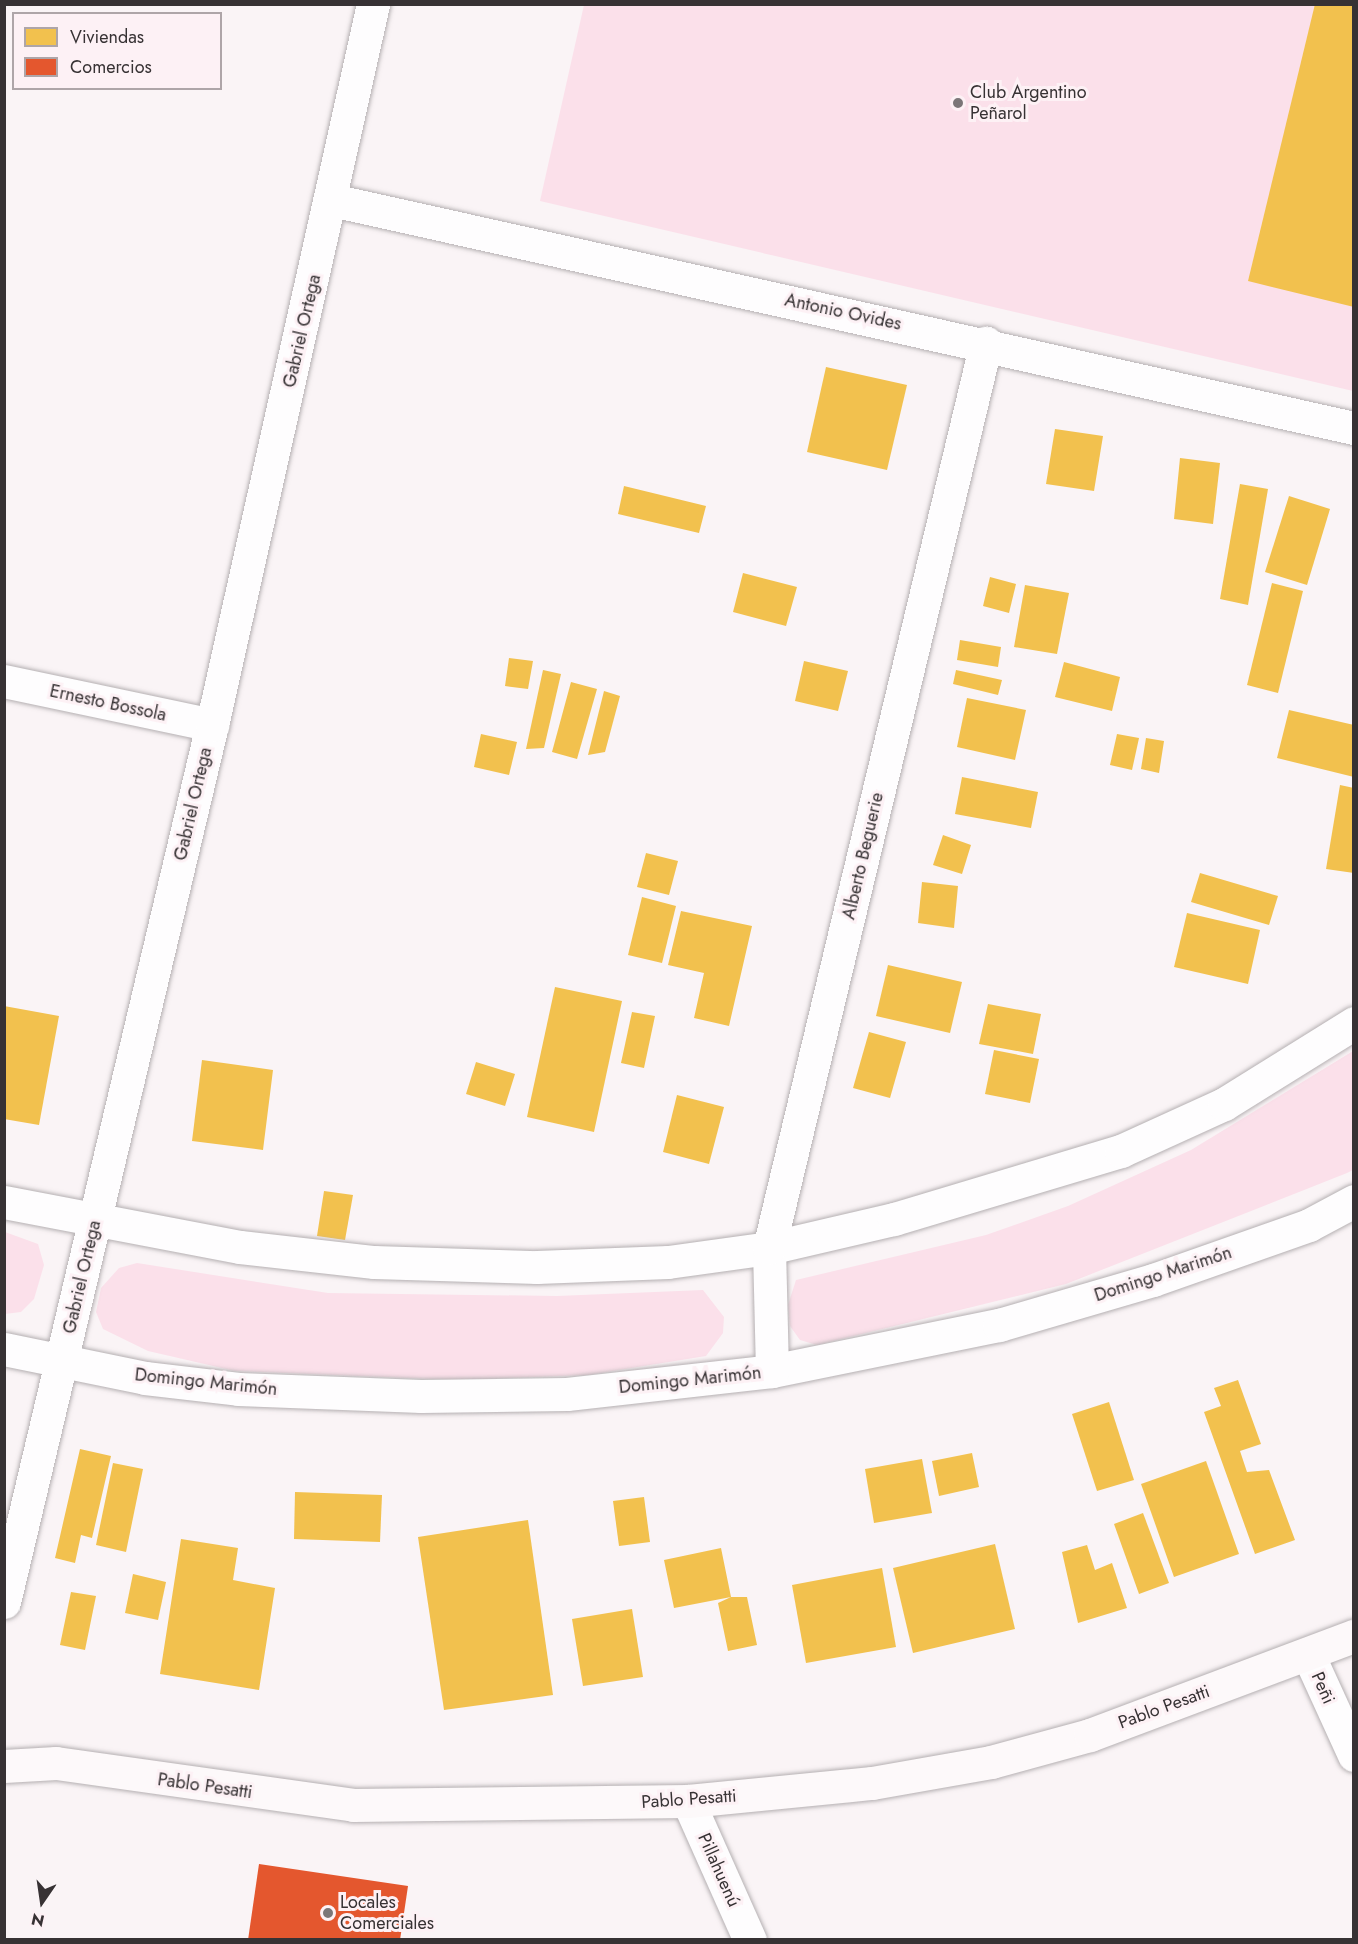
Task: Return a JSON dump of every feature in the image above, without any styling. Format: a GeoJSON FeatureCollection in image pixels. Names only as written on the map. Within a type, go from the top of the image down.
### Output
{"type":"FeatureCollection","features":[{"type":"Feature","properties":{"kind":"main road","name":"Pablo Pesatti"},"geometry":{"type":"LineString","coordinates":[[4,1766],[56,1763],[353,1805],[688,1801],[872,1784],[992,1761],[1090,1735],[1353,1636]]}},
{"type":"Feature","properties":{"kind":"street","name":"Gabriel Ortega"},"geometry":{"type":"LineString","coordinates":[[4,1602],[212,725],[332,200],[373,4]]}},
{"type":"Feature","properties":{"kind":"street","name":"Antonio Ovides"},"geometry":{"type":"LineString","coordinates":[[332,200],[986,344],[1353,428]]}},
{"type":"Feature","properties":{"kind":"street","name":"Alberto Beguerie"},"geometry":{"type":"LineString","coordinates":[[772,1371],[769,1248],[986,344]]}},
{"type":"Feature","properties":{"kind":"street","name":"Ernesto Bossola"},"geometry":{"type":"LineString","coordinates":[[4,681],[212,725]]}},
{"type":"Feature","properties":{"kind":"street"},"geometry":{"type":"LineString","coordinates":[[4,1202],[95,1223],[374,1262],[585,1265],[668,1262],[769,1248],[905,1216],[1121,1151],[1224,1104],[1353,1023]]}},
{"type":"Feature","properties":{"kind":"street","name":"Domingo Marimón"},"geometry":{"type":"LineString","coordinates":[[4,1349],[62,1363],[238,1389],[421,1396],[567,1394],[772,1371],[999,1325],[1153,1280],[1309,1225],[1353,1201]]}},
{"type":"Feature","properties":{"kind":"street","name":"Peñi"},"geometry":{"type":"LineString","coordinates":[[1308,1654],[1353,1755]]}},
{"type":"Feature","properties":{"kind":"street","name":"Pillahuenú"},"geometry":{"type":"LineString","coordinates":[[688,1801],[750,1940]]}},
{"type":"Feature","properties":{"kind":"shaded area","name":"Club Argentino Peñarol"},"geometry":{"type":"Polygon","coordinates":[[[584,5],[1353,5],[1353,391],[540,201],[584,5]]]}},
{"type":"Feature","properties":{"kind":"shaded area"},"geometry":{"type":"Polygon","coordinates":[[[1353,1051],[1353,1170],[1347,1173],[1066,1284],[817,1345],[800,1340],[790,1326],[788,1305],[796,1280],[986,1235],[1068,1206],[1191,1150],[1353,1051]]]}},
{"type":"Feature","properties":{"kind":"shaded area"},"geometry":{"type":"Polygon","coordinates":[[[5,1232],[38,1244],[44,1265],[34,1299],[21,1312],[5,1314],[5,1232]]]}},
{"type":"Feature","properties":{"kind":"shaded area"},"geometry":{"type":"Polygon","coordinates":[[[137,1263],[328,1293],[557,1296],[703,1290],[724,1317],[723,1333],[706,1356],[588,1375],[457,1380],[235,1371],[148,1351],[103,1329],[96,1312],[101,1288],[119,1268],[137,1263]]]}},
{"type":"Feature","properties":{"kind":"building: Viviendas"},"geometry":{"type":"Polygon","coordinates":[[[1315,4],[1354,4],[1354,307],[1248,281],[1315,4]]]}},
{"type":"Feature","properties":{"kind":"building: Viviendas"},"geometry":{"type":"Polygon","coordinates":[[[826,367],[907,385],[887,470],[807,452],[826,367]]]}},
{"type":"Feature","properties":{"kind":"building: Viviendas"},"geometry":{"type":"Polygon","coordinates":[[[1055,429],[1103,436],[1094,491],[1046,484],[1055,429]]]}},
{"type":"Feature","properties":{"kind":"building: Viviendas"},"geometry":{"type":"Polygon","coordinates":[[[1180,458],[1220,463],[1213,524],[1174,519],[1180,458]]]}},
{"type":"Feature","properties":{"kind":"building: Viviendas"},"geometry":{"type":"Polygon","coordinates":[[[1240,484],[1268,489],[1248,605],[1220,599],[1240,484]]]}},
{"type":"Feature","properties":{"kind":"building: Viviendas"},"geometry":{"type":"Polygon","coordinates":[[[624,486],[706,506],[699,533],[618,514],[624,486]]]}},
{"type":"Feature","properties":{"kind":"building: Viviendas"},"geometry":{"type":"Polygon","coordinates":[[[1289,496],[1330,509],[1307,585],[1265,572],[1289,496]]]}},
{"type":"Feature","properties":{"kind":"building: Viviendas"},"geometry":{"type":"Polygon","coordinates":[[[743,573],[797,587],[786,626],[733,612],[743,573]]]}},
{"type":"Feature","properties":{"kind":"building: Viviendas"},"geometry":{"type":"Polygon","coordinates":[[[990,577],[1016,584],[1009,613],[983,606],[990,577]]]}},
{"type":"Feature","properties":{"kind":"building: Viviendas"},"geometry":{"type":"Polygon","coordinates":[[[1272,583],[1303,591],[1278,693],[1247,685],[1272,583]]]}},
{"type":"Feature","properties":{"kind":"building: Viviendas"},"geometry":{"type":"Polygon","coordinates":[[[1025,585],[1069,593],[1057,654],[1014,647],[1025,585]]]}},
{"type":"Feature","properties":{"kind":"building: Viviendas"},"geometry":{"type":"Polygon","coordinates":[[[960,640],[1001,647],[998,667],[957,660],[960,640]]]}},
{"type":"Feature","properties":{"kind":"building: Viviendas"},"geometry":{"type":"Polygon","coordinates":[[[509,658],[533,661],[528,689],[505,686],[509,658]]]}},
{"type":"Feature","properties":{"kind":"building: Viviendas"},"geometry":{"type":"Polygon","coordinates":[[[804,661],[848,671],[838,711],[795,701],[804,661]]]}},
{"type":"Feature","properties":{"kind":"building: Viviendas"},"geometry":{"type":"Polygon","coordinates":[[[1064,662],[1120,677],[1112,711],[1055,697],[1064,662]]]}},
{"type":"Feature","properties":{"kind":"building: Viviendas"},"geometry":{"type":"Polygon","coordinates":[[[543,670],[561,674],[544,748],[526,749],[543,670]]]}},
{"type":"Feature","properties":{"kind":"building: Viviendas"},"geometry":{"type":"Polygon","coordinates":[[[956,670],[1002,680],[998,695],[953,684],[956,670]]]}},
{"type":"Feature","properties":{"kind":"building: Viviendas"},"geometry":{"type":"Polygon","coordinates":[[[571,682],[597,689],[577,759],[552,752],[571,682]]]}},
{"type":"Feature","properties":{"kind":"building: Viviendas"},"geometry":{"type":"Polygon","coordinates":[[[604,691],[620,696],[605,752],[588,755],[604,691]]]}},
{"type":"Feature","properties":{"kind":"building: Viviendas"},"geometry":{"type":"Polygon","coordinates":[[[967,698],[1026,710],[1015,760],[957,747],[967,698]]]}},
{"type":"Feature","properties":{"kind":"building: Viviendas"},"geometry":{"type":"Polygon","coordinates":[[[1289,710],[1354,725],[1354,777],[1277,758],[1289,710]]]}},
{"type":"Feature","properties":{"kind":"building: Viviendas"},"geometry":{"type":"Polygon","coordinates":[[[481,734],[517,742],[509,775],[474,767],[481,734]]]}},
{"type":"Feature","properties":{"kind":"building: Viviendas"},"geometry":{"type":"Polygon","coordinates":[[[1117,734],[1139,738],[1132,770],[1110,765],[1117,734]]]}},
{"type":"Feature","properties":{"kind":"building: Viviendas"},"geometry":{"type":"Polygon","coordinates":[[[1146,738],[1164,741],[1159,773],[1141,769],[1146,738]]]}},
{"type":"Feature","properties":{"kind":"building: Viviendas"},"geometry":{"type":"Polygon","coordinates":[[[962,777],[1038,792],[1031,828],[955,814],[962,777]]]}},
{"type":"Feature","properties":{"kind":"building: Viviendas"},"geometry":{"type":"Polygon","coordinates":[[[1340,785],[1354,788],[1354,873],[1326,869],[1340,785]]]}},
{"type":"Feature","properties":{"kind":"building: Viviendas"},"geometry":{"type":"Polygon","coordinates":[[[943,835],[971,845],[962,874],[933,865],[943,835]]]}},
{"type":"Feature","properties":{"kind":"building: Viviendas"},"geometry":{"type":"Polygon","coordinates":[[[646,853],[678,861],[669,895],[637,887],[646,853]]]}},
{"type":"Feature","properties":{"kind":"building: Viviendas"},"geometry":{"type":"Polygon","coordinates":[[[1200,873],[1278,896],[1269,925],[1191,902],[1200,873]]]}},
{"type":"Feature","properties":{"kind":"building: Viviendas"},"geometry":{"type":"Polygon","coordinates":[[[922,882],[958,886],[954,928],[918,923],[922,882]]]}},
{"type":"Feature","properties":{"kind":"building: Viviendas"},"geometry":{"type":"Polygon","coordinates":[[[642,897],[676,906],[662,963],[628,955],[642,897]]]}},
{"type":"Feature","properties":{"kind":"building: Viviendas"},"geometry":{"type":"Polygon","coordinates":[[[681,911],[752,926],[729,1026],[694,1018],[704,973],[668,965],[681,911]]]}},
{"type":"Feature","properties":{"kind":"building: Viviendas"},"geometry":{"type":"Polygon","coordinates":[[[1187,913],[1260,930],[1248,984],[1174,967],[1187,913]]]}},
{"type":"Feature","properties":{"kind":"building: Viviendas"},"geometry":{"type":"Polygon","coordinates":[[[888,965],[962,982],[950,1033],[876,1016],[888,965]]]}},
{"type":"Feature","properties":{"kind":"building: Viviendas"},"geometry":{"type":"Polygon","coordinates":[[[555,987],[622,1001],[594,1132],[527,1117],[555,987]]]}},
{"type":"Feature","properties":{"kind":"building: Viviendas"},"geometry":{"type":"Polygon","coordinates":[[[988,1004],[1041,1014],[1033,1054],[979,1044],[988,1004]]]}},
{"type":"Feature","properties":{"kind":"building: Viviendas"},"geometry":{"type":"Polygon","coordinates":[[[4,1006],[59,1016],[39,1125],[4,1119],[4,1006]]]}},
{"type":"Feature","properties":{"kind":"building: Viviendas"},"geometry":{"type":"Polygon","coordinates":[[[632,1012],[655,1016],[644,1068],[621,1063],[632,1012]]]}},
{"type":"Feature","properties":{"kind":"building: Viviendas"},"geometry":{"type":"Polygon","coordinates":[[[869,1032],[906,1042],[890,1098],[853,1088],[869,1032]]]}},
{"type":"Feature","properties":{"kind":"building: Viviendas"},"geometry":{"type":"Polygon","coordinates":[[[994,1050],[1039,1059],[1030,1103],[985,1094],[994,1050]]]}},
{"type":"Feature","properties":{"kind":"building: Viviendas"},"geometry":{"type":"Polygon","coordinates":[[[202,1060],[273,1070],[263,1150],[192,1141],[202,1060]]]}},
{"type":"Feature","properties":{"kind":"building: Viviendas"},"geometry":{"type":"Polygon","coordinates":[[[476,1062],[515,1074],[505,1106],[466,1094],[476,1062]]]}},
{"type":"Feature","properties":{"kind":"building: Viviendas"},"geometry":{"type":"Polygon","coordinates":[[[677,1095],[724,1107],[709,1164],[663,1152],[677,1095]]]}},
{"type":"Feature","properties":{"kind":"building: Viviendas"},"geometry":{"type":"Polygon","coordinates":[[[324,1191],[353,1195],[345,1240],[317,1236],[324,1191]]]}},
{"type":"Feature","properties":{"kind":"building: Viviendas"},"geometry":{"type":"Polygon","coordinates":[[[1238,1380],[1261,1444],[1240,1451],[1247,1472],[1269,1470],[1295,1540],[1255,1554],[1204,1412],[1221,1406],[1214,1388],[1238,1380]]]}},
{"type":"Feature","properties":{"kind":"building: Viviendas"},"geometry":{"type":"Polygon","coordinates":[[[1109,1402],[1134,1480],[1097,1491],[1072,1414],[1109,1402]]]}},
{"type":"Feature","properties":{"kind":"building: Viviendas"},"geometry":{"type":"Polygon","coordinates":[[[80,1449],[111,1456],[92,1538],[81,1535],[75,1563],[55,1558],[80,1449]]]}},
{"type":"Feature","properties":{"kind":"building: Viviendas"},"geometry":{"type":"Polygon","coordinates":[[[972,1453],[979,1487],[939,1496],[932,1461],[972,1453]]]}},
{"type":"Feature","properties":{"kind":"building: Viviendas"},"geometry":{"type":"Polygon","coordinates":[[[922,1459],[932,1513],[874,1523],[865,1469],[922,1459]]]}},
{"type":"Feature","properties":{"kind":"building: Viviendas"},"geometry":{"type":"Polygon","coordinates":[[[1206,1461],[1239,1554],[1174,1577],[1141,1484],[1206,1461]]]}},
{"type":"Feature","properties":{"kind":"building: Viviendas"},"geometry":{"type":"Polygon","coordinates":[[[113,1463],[143,1469],[126,1552],[96,1545],[113,1463]]]}},
{"type":"Feature","properties":{"kind":"building: Viviendas"},"geometry":{"type":"Polygon","coordinates":[[[295,1492],[382,1495],[380,1542],[294,1539],[295,1492]]]}},
{"type":"Feature","properties":{"kind":"building: Viviendas"},"geometry":{"type":"Polygon","coordinates":[[[644,1497],[650,1542],[619,1546],[613,1501],[644,1497]]]}},
{"type":"Feature","properties":{"kind":"building: Viviendas"},"geometry":{"type":"Polygon","coordinates":[[[1143,1513],[1169,1583],[1139,1594],[1114,1524],[1143,1513]]]}},
{"type":"Feature","properties":{"kind":"building: Viviendas"},"geometry":{"type":"Polygon","coordinates":[[[528,1520],[553,1695],[444,1710],[418,1537],[528,1520]]]}},
{"type":"Feature","properties":{"kind":"building: Viviendas"},"geometry":{"type":"Polygon","coordinates":[[[181,1539],[238,1548],[233,1580],[275,1588],[259,1690],[160,1674],[181,1539]]]}},
{"type":"Feature","properties":{"kind":"building: Viviendas"},"geometry":{"type":"Polygon","coordinates":[[[995,1544],[1015,1629],[913,1653],[893,1568],[995,1544]]]}},
{"type":"Feature","properties":{"kind":"building: Viviendas"},"geometry":{"type":"Polygon","coordinates":[[[1087,1545],[1095,1570],[1112,1563],[1127,1608],[1078,1623],[1062,1552],[1087,1545]]]}},
{"type":"Feature","properties":{"kind":"building: Viviendas"},"geometry":{"type":"Polygon","coordinates":[[[721,1548],[731,1597],[674,1608],[664,1560],[721,1548]]]}},
{"type":"Feature","properties":{"kind":"building: Viviendas"},"geometry":{"type":"Polygon","coordinates":[[[882,1568],[896,1647],[806,1663],[792,1585],[882,1568]]]}},
{"type":"Feature","properties":{"kind":"building: Viviendas"},"geometry":{"type":"Polygon","coordinates":[[[133,1574],[166,1582],[158,1620],[125,1613],[133,1574]]]}},
{"type":"Feature","properties":{"kind":"building: Viviendas"},"geometry":{"type":"Polygon","coordinates":[[[71,1592],[96,1596],[85,1650],[60,1645],[71,1592]]]}},
{"type":"Feature","properties":{"kind":"building: Viviendas"},"geometry":{"type":"Polygon","coordinates":[[[731,1597],[747,1597],[757,1645],[728,1651],[718,1603],[731,1597]]]}},
{"type":"Feature","properties":{"kind":"building: Viviendas"},"geometry":{"type":"Polygon","coordinates":[[[632,1609],[643,1677],[583,1686],[572,1619],[632,1609]]]}},
{"type":"Feature","properties":{"kind":"building: Comercios","name":"Locales Comerciales"},"geometry":{"type":"Polygon","coordinates":[[[259,1864],[408,1886],[400,1940],[248,1940],[259,1864]]]}},
{"type":"Feature","properties":{"kind":"place","name":"Club Argentino Peñarol"},"geometry":{"type":"Point","coordinates":[958,103]}},
{"type":"Feature","properties":{"kind":"place","name":"Locales Comerciales"},"geometry":{"type":"Point","coordinates":[328,1913]}}]}
